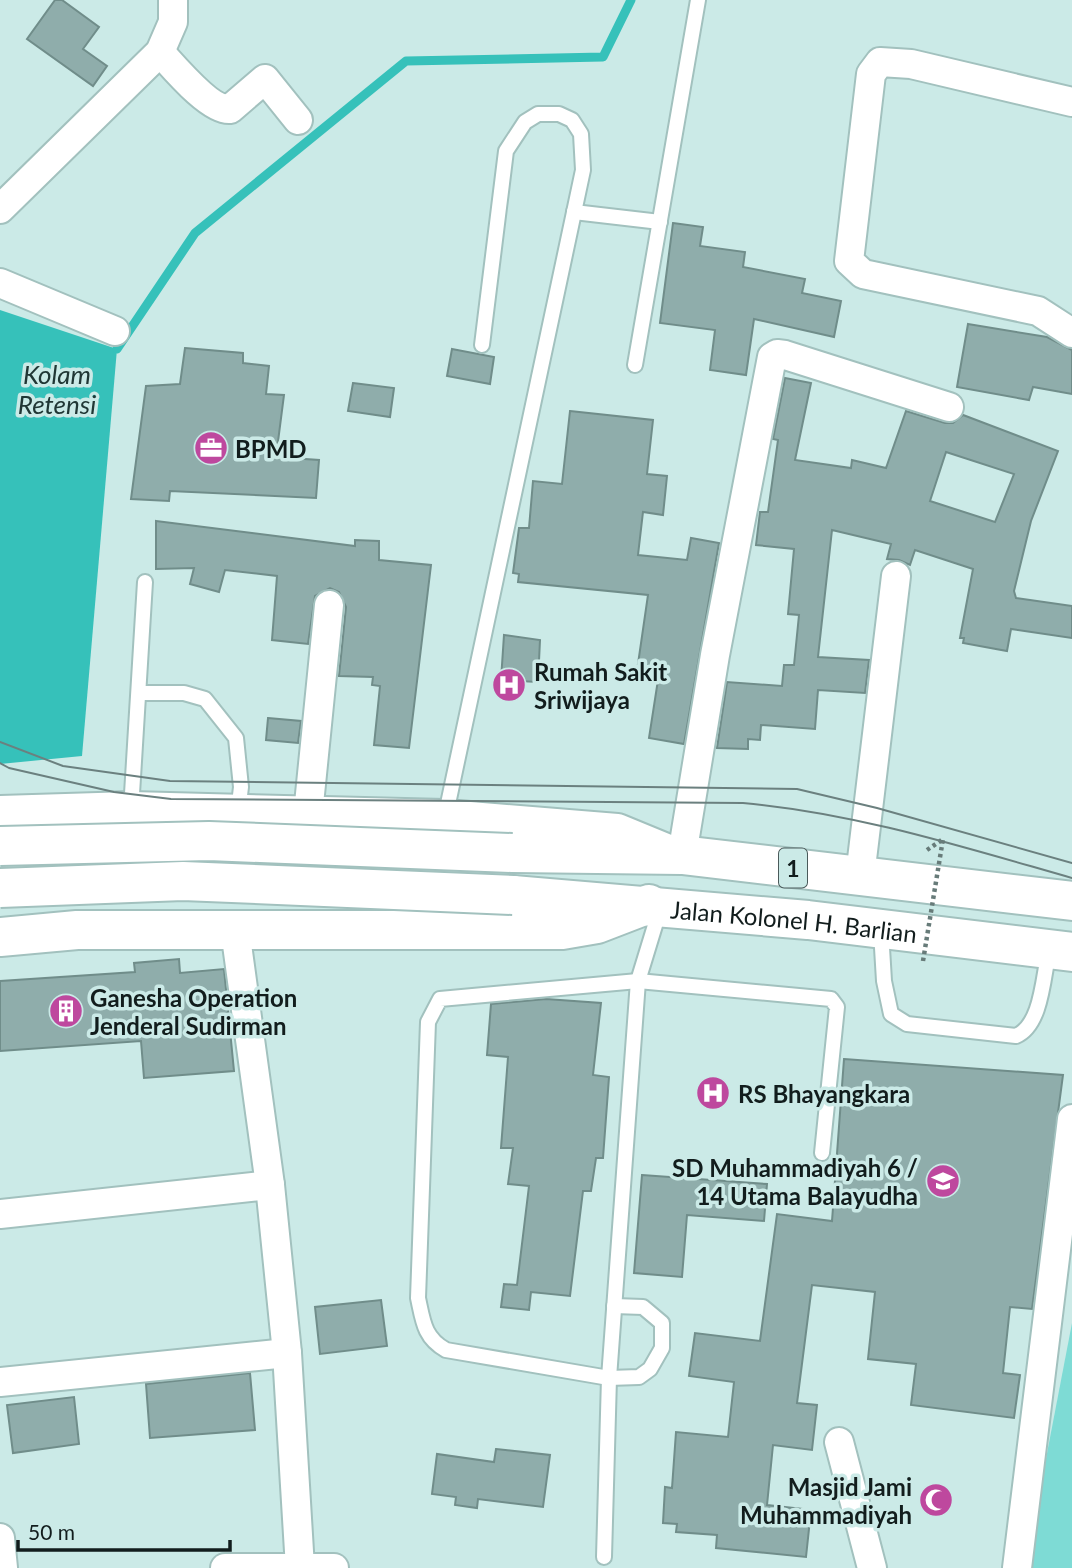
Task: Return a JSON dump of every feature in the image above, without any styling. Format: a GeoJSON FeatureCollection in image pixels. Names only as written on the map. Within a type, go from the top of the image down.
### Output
{"type":"FeatureCollection","features":[{"type":"Feature","properties":{"kind":"highway"},"geometry":{"type":"LineString","coordinates":[[77,811],[43,831],[27,855],[32,900],[38,909],[77,930]]}},
{"type":"Feature","properties":{"kind":"highway"},"geometry":{"type":"LineString","coordinates":[[0,815],[131,811],[445,819],[617,833],[675,855]]}},
{"type":"Feature","properties":{"kind":"highway","name":"Jalan Kolonel H. Barlian"},"geometry":{"type":"LineString","coordinates":[[0,846],[209,841],[512,853],[675,855],[1072,901]]}},
{"type":"Feature","properties":{"kind":"highway","name":"Jalan Kolonel H. Barlian"},"geometry":{"type":"LineString","coordinates":[[0,888],[183,881],[513,895],[655,905],[1061,951]]}},
{"type":"Feature","properties":{"kind":"highway"},"geometry":{"type":"LineString","coordinates":[[0,937],[77,930],[562,930],[597,925],[655,905]]}},
{"type":"Feature","properties":{"kind":"street"},"geometry":{"type":"LineString","coordinates":[[0,209],[160,51],[173,22],[173,0]]}},
{"type":"Feature","properties":{"kind":"street"},"geometry":{"type":"LineString","coordinates":[[160,51],[189,83],[221,109],[230,109],[265,79],[298,120]]}},
{"type":"Feature","properties":{"kind":"street"},"geometry":{"type":"LineString","coordinates":[[1072,102],[911,64],[880,61],[871,74],[849,261],[863,274],[1038,311],[1052,317],[1072,333]]}},
{"type":"Feature","properties":{"kind":"street"},"geometry":{"type":"LineString","coordinates":[[0,284],[115,331]]}},
{"type":"Feature","properties":{"kind":"street"},"geometry":{"type":"LineString","coordinates":[[675,855],[772,357],[785,355],[949,407]]}},
{"type":"Feature","properties":{"kind":"street"},"geometry":{"type":"LineString","coordinates":[[860,876],[896,576]]}},
{"type":"Feature","properties":{"kind":"street"},"geometry":{"type":"LineString","coordinates":[[308,814],[330,606]]}},
{"type":"Feature","properties":{"kind":"street"},"geometry":{"type":"LineString","coordinates":[[235,930],[270,1185],[287,1353],[300,1567]]}},
{"type":"Feature","properties":{"kind":"street"},"geometry":{"type":"LineString","coordinates":[[1017,1568],[1072,1119]]}},
{"type":"Feature","properties":{"kind":"street"},"geometry":{"type":"LineString","coordinates":[[0,1214],[270,1185]]}},
{"type":"Feature","properties":{"kind":"street"},"geometry":{"type":"LineString","coordinates":[[0,1382],[287,1353]]}},
{"type":"Feature","properties":{"kind":"street"},"geometry":{"type":"LineString","coordinates":[[839,1442],[872,1568]]}},
{"type":"Feature","properties":{"kind":"street"},"geometry":{"type":"LineString","coordinates":[[0,1538],[3,1568]]}},
{"type":"Feature","properties":{"kind":"street"},"geometry":{"type":"LineString","coordinates":[[225,1568],[334,1568]]}},
{"type":"Feature","properties":{"kind":"lane"},"geometry":{"type":"LineString","coordinates":[[635,365],[698,0]]}},
{"type":"Feature","properties":{"kind":"lane"},"geometry":{"type":"LineString","coordinates":[[445,819],[583,170],[581,134],[572,120],[559,114],[538,114],[525,122],[506,152],[482,345]]}},
{"type":"Feature","properties":{"kind":"lane"},"geometry":{"type":"LineString","coordinates":[[574,212],[660,222]]}},
{"type":"Feature","properties":{"kind":"lane"},"geometry":{"type":"LineString","coordinates":[[131,811],[145,582]]}},
{"type":"Feature","properties":{"kind":"lane"},"geometry":{"type":"LineString","coordinates":[[138,692],[184,693],[205,699],[236,738],[241,787],[237,813]]}},
{"type":"Feature","properties":{"kind":"lane"},"geometry":{"type":"LineString","coordinates":[[604,1557],[609,1378],[639,981],[655,905]]}},
{"type":"Feature","properties":{"kind":"lane"},"geometry":{"type":"LineString","coordinates":[[881,931],[884,981],[894,1018],[907,1024],[1016,1036],[1033,1023],[1061,951]]}},
{"type":"Feature","properties":{"kind":"lane"},"geometry":{"type":"LineString","coordinates":[[614,1306],[643,1307],[663,1323],[662,1348],[650,1370],[639,1377],[609,1378],[446,1350],[432,1342],[425,1330],[418,1298],[428,1022],[440,999],[639,981],[831,999],[837,1007],[822,1153]]}},
{"type":"Feature","properties":{"kind":"path"},"geometry":{"type":"LineString","coordinates":[[923,961],[943,839]]}},
{"type":"Feature","properties":{"kind":"shaded area"},"geometry":{"type":"Polygon","coordinates":[[[1072,1323],[1072,1568],[1025,1568],[1072,1323]]]}},
{"type":"Feature","properties":{"kind":"water","name":"Kolam Retensi"},"geometry":{"type":"Polygon","coordinates":[[[0,310],[117,349],[82,756],[0,764],[0,310]]]}},
{"type":"Feature","properties":{"kind":"building"},"geometry":{"type":"Polygon","coordinates":[[[55,0],[62,0],[99,27],[83,49],[107,66],[93,86],[27,39],[55,0]]]}},
{"type":"Feature","properties":{"kind":"building"},"geometry":{"type":"Polygon","coordinates":[[[673,223],[703,227],[700,246],[745,252],[743,267],[805,279],[802,293],[841,301],[834,337],[754,319],[746,375],[710,370],[715,330],[660,323],[673,223]]]}},
{"type":"Feature","properties":{"kind":"building"},"geometry":{"type":"Polygon","coordinates":[[[968,324],[1047,337],[1072,350],[1072,394],[1033,387],[1029,400],[957,387],[968,324]]]}},
{"type":"Feature","properties":{"kind":"building"},"geometry":{"type":"Polygon","coordinates":[[[185,348],[243,353],[243,363],[269,366],[266,394],[284,395],[276,457],[319,460],[316,498],[170,491],[169,501],[131,499],[146,386],[180,384],[185,348]]]}},
{"type":"Feature","properties":{"kind":"building"},"geometry":{"type":"Polygon","coordinates":[[[452,349],[494,357],[490,384],[447,376],[452,349]]]}},
{"type":"Feature","properties":{"kind":"building"},"geometry":{"type":"Polygon","coordinates":[[[785,378],[811,383],[795,460],[851,468],[852,460],[886,468],[906,411],[945,423],[953,423],[963,415],[1058,451],[1031,521],[1014,591],[1016,598],[1072,606],[1072,638],[1011,629],[1007,651],[963,643],[964,638],[960,638],[973,569],[915,550],[910,565],[887,559],[891,544],[832,530],[818,657],[869,660],[865,693],[818,690],[815,729],[761,725],[760,740],[748,739],[748,749],[717,748],[727,682],[782,686],[784,665],[794,665],[799,615],[788,614],[794,549],[756,545],[760,512],[768,512],[778,440],[773,439],[785,378]],[[946,452],[930,501],[995,522],[1014,474],[946,452]]]}},
{"type":"Feature","properties":{"kind":"building"},"geometry":{"type":"Polygon","coordinates":[[[353,383],[394,388],[390,417],[348,411],[353,383]]]}},
{"type":"Feature","properties":{"kind":"building"},"geometry":{"type":"Polygon","coordinates":[[[570,411],[653,420],[647,474],[667,476],[663,515],[643,512],[638,555],[687,560],[691,538],[719,543],[684,744],[649,738],[660,667],[638,664],[648,595],[518,582],[519,574],[513,573],[519,528],[529,528],[533,481],[562,484],[570,411]]]}},
{"type":"Feature","properties":{"kind":"building"},"geometry":{"type":"Polygon","coordinates":[[[156,521],[355,546],[355,540],[379,541],[379,560],[431,565],[409,748],[374,745],[380,686],[372,685],[373,677],[339,676],[346,607],[339,592],[330,588],[315,596],[308,644],[272,640],[277,576],[225,570],[219,592],[190,584],[194,568],[156,569],[156,521]]]}},
{"type":"Feature","properties":{"kind":"building"},"geometry":{"type":"Polygon","coordinates":[[[504,635],[540,640],[538,682],[501,680],[504,635]]]}},
{"type":"Feature","properties":{"kind":"building"},"geometry":{"type":"Polygon","coordinates":[[[268,718],[301,721],[298,743],[266,740],[268,718]]]}},
{"type":"Feature","properties":{"kind":"building"},"geometry":{"type":"Polygon","coordinates":[[[179,959],[180,973],[224,969],[234,1071],[144,1078],[141,1041],[0,1051],[0,981],[135,972],[134,963],[179,959]]]}},
{"type":"Feature","properties":{"kind":"building"},"geometry":{"type":"Polygon","coordinates":[[[546,999],[601,1003],[593,1075],[609,1077],[603,1158],[596,1158],[591,1191],[583,1191],[570,1296],[531,1292],[529,1310],[501,1307],[504,1284],[517,1285],[529,1186],[508,1184],[513,1148],[501,1148],[508,1057],[487,1055],[491,1004],[546,999]]]}},
{"type":"Feature","properties":{"kind":"building"},"geometry":{"type":"Polygon","coordinates":[[[844,1059],[1063,1075],[1032,1309],[1010,1307],[1003,1373],[1020,1375],[1014,1418],[911,1405],[916,1364],[868,1359],[875,1292],[812,1285],[797,1403],[817,1405],[812,1450],[773,1445],[767,1505],[811,1510],[806,1557],[716,1548],[717,1535],[676,1532],[677,1524],[663,1523],[665,1487],[672,1488],[676,1432],[728,1437],[734,1382],[689,1376],[695,1333],[760,1341],[777,1214],[832,1221],[844,1059]]]}},
{"type":"Feature","properties":{"kind":"building"},"geometry":{"type":"Polygon","coordinates":[[[642,1175],[767,1184],[764,1221],[687,1215],[682,1277],[634,1273],[642,1175]]]}},
{"type":"Feature","properties":{"kind":"building"},"geometry":{"type":"Polygon","coordinates":[[[381,1300],[387,1346],[320,1354],[315,1307],[381,1300]]]}},
{"type":"Feature","properties":{"kind":"building"},"geometry":{"type":"Polygon","coordinates":[[[250,1373],[255,1430],[150,1438],[146,1384],[250,1373]]]}},
{"type":"Feature","properties":{"kind":"building"},"geometry":{"type":"Polygon","coordinates":[[[74,1397],[79,1444],[13,1453],[7,1405],[74,1397]]]}},
{"type":"Feature","properties":{"kind":"building"},"geometry":{"type":"Polygon","coordinates":[[[496,1449],[550,1455],[543,1507],[478,1499],[477,1508],[455,1505],[456,1497],[432,1494],[437,1454],[494,1462],[496,1449]]]}},
{"type":"Feature","properties":{"kind":"waterway"},"geometry":{"type":"LineString","coordinates":[[117,349],[195,233],[406,61],[603,57],[631,0]]}},
{"type":"Feature","properties":{"kind":"tram line"},"geometry":{"type":"LineString","coordinates":[[0,742],[63,766],[170,781],[797,789],[877,808],[1072,863]]}},
{"type":"Feature","properties":{"kind":"tram line"},"geometry":{"type":"LineString","coordinates":[[0,763],[9,768],[114,792],[171,799],[743,803],[868,823],[1072,878]]}},
{"type":"Feature","properties":{"kind":"place","name":"BPMD"},"geometry":{"type":"Point","coordinates":[211,448]}},
{"type":"Feature","properties":{"kind":"place","name":"Rumah Sakit Sriwijaya"},"geometry":{"type":"Point","coordinates":[509,685]}},
{"type":"Feature","properties":{"kind":"place","name":"Ganesha Operation Jenderal Sudirman"},"geometry":{"type":"Point","coordinates":[66,1011]}},
{"type":"Feature","properties":{"kind":"place","name":"RS Bhayangkara"},"geometry":{"type":"Point","coordinates":[713,1093]}},
{"type":"Feature","properties":{"kind":"place","name":"SD Muhammadiyah 6 / 14 Utama Balayudha"},"geometry":{"type":"Point","coordinates":[943,1181]}},
{"type":"Feature","properties":{"kind":"place","name":"Masjid Jami Muhammadiyah"},"geometry":{"type":"Point","coordinates":[936,1500]}}]}
